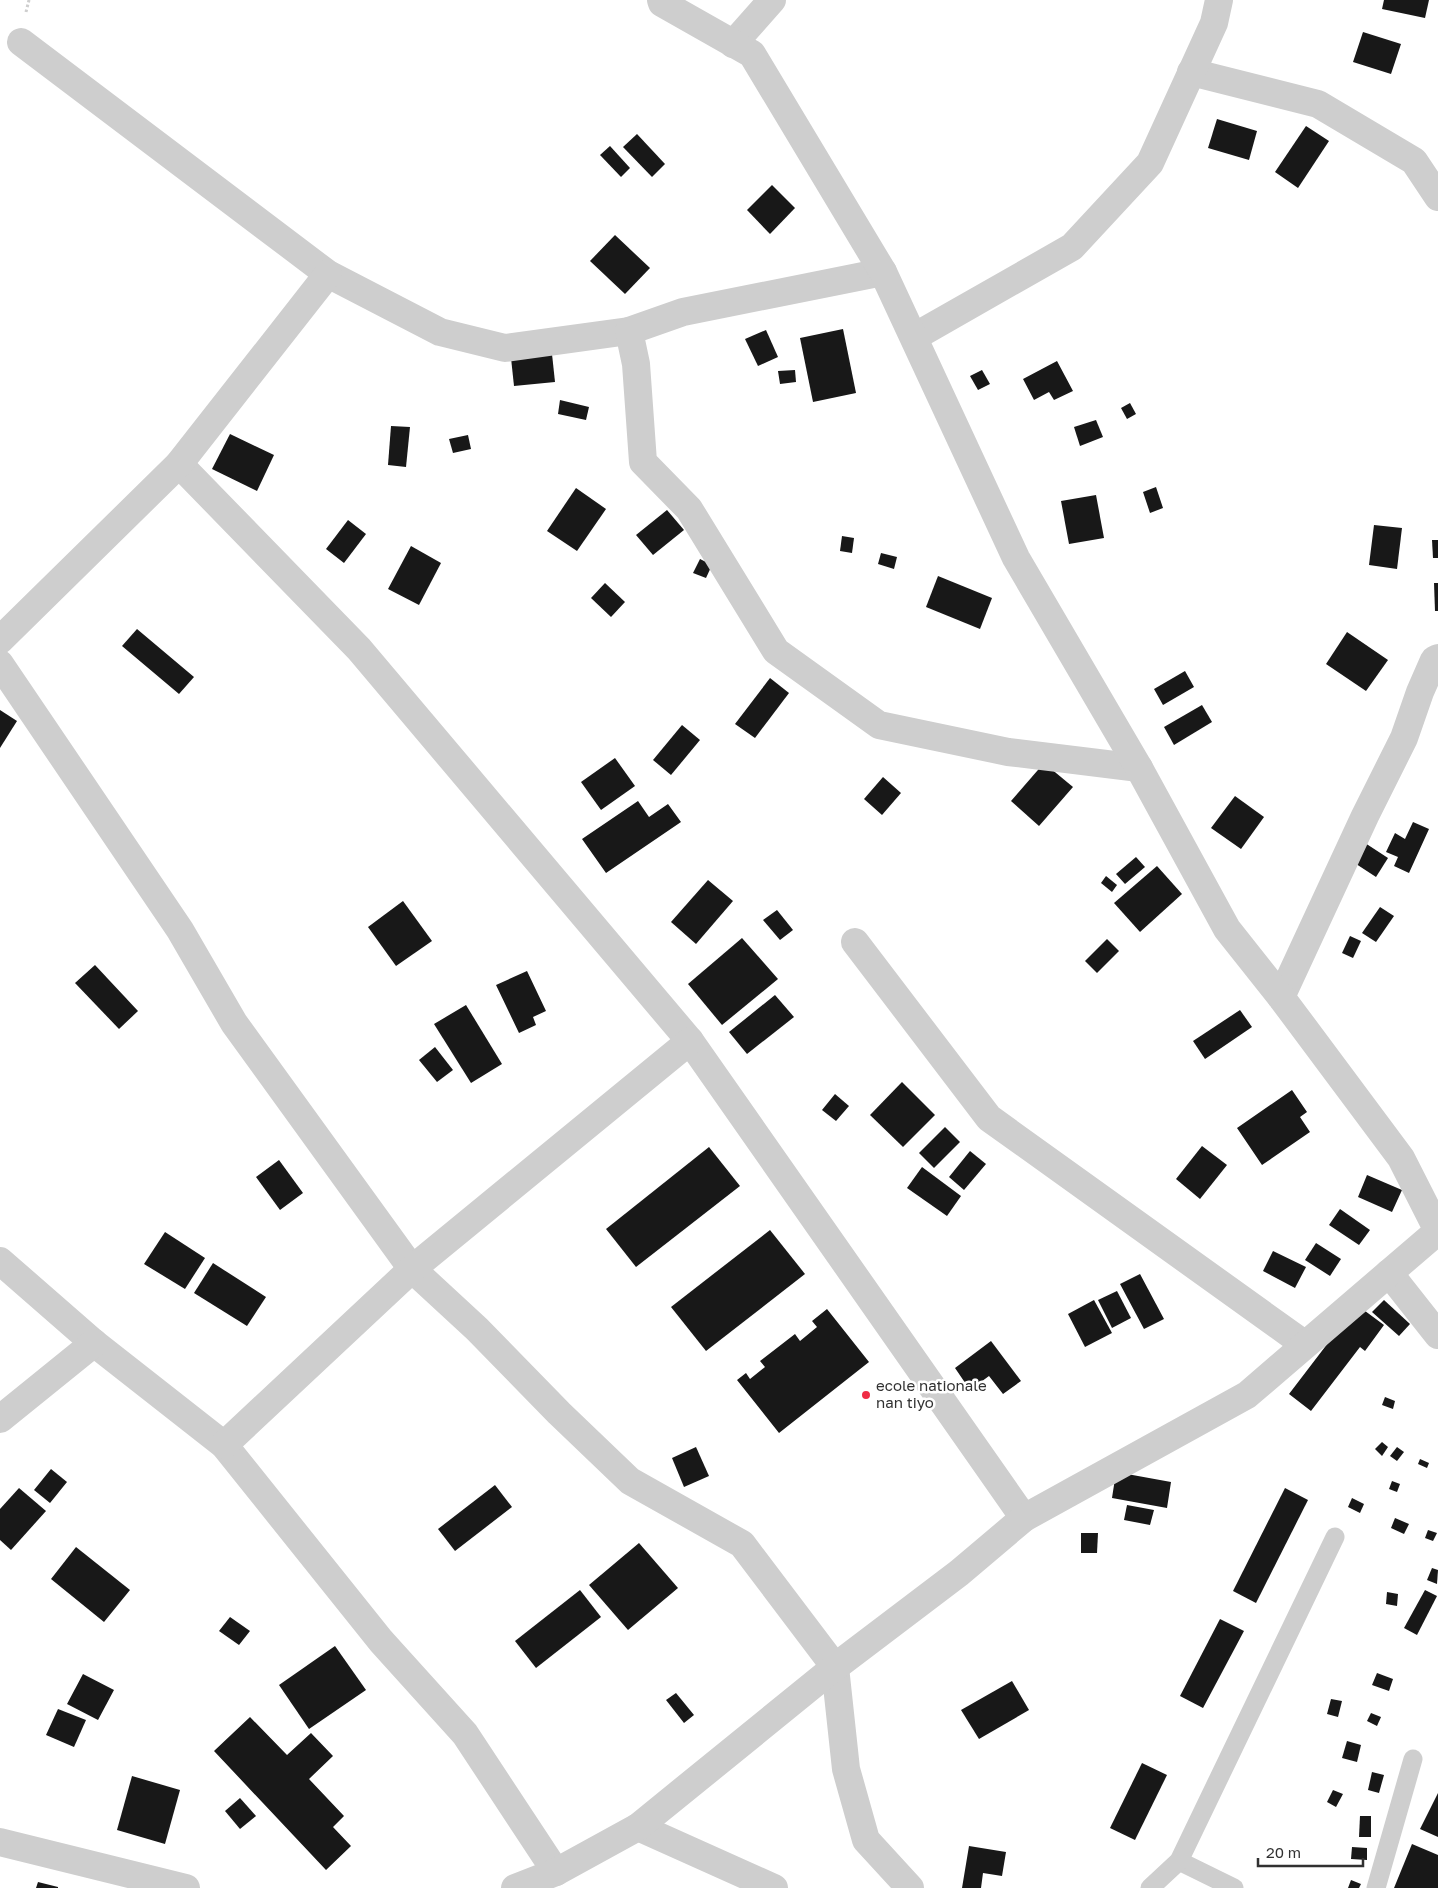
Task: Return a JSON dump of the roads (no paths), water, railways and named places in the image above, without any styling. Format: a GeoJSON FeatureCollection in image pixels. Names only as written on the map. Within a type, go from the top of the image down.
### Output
{"type":"FeatureCollection","features":[{"type":"Feature","properties":{"kind":"street"},"geometry":{"type":"LineString","coordinates":[[515,1888],[556,1872],[638,1827],[835,1667],[959,1573],[1024,1518],[1247,1395],[1304,1344],[1438,1231],[1401,1158],[1227,929],[1139,768],[1016,558],[883,272],[752,54],[661,0]]}},
{"type":"Feature","properties":{"kind":"street"},"geometry":{"type":"LineString","coordinates":[[733,44],[772,0]]}},
{"type":"Feature","properties":{"kind":"street"},"geometry":{"type":"LineString","coordinates":[[914,337],[1072,247],[1150,163],[1214,23],[1219,0]]}},
{"type":"Feature","properties":{"kind":"street"},"geometry":{"type":"LineString","coordinates":[[21,42],[328,274],[440,332],[505,348],[629,331],[684,312],[883,272]]}},
{"type":"Feature","properties":{"kind":"street"},"geometry":{"type":"LineString","coordinates":[[1191,72],[1318,104],[1414,161],[1438,197]]}},
{"type":"Feature","properties":{"kind":"street"},"geometry":{"type":"LineString","coordinates":[[0,640],[179,464],[328,274]]}},
{"type":"Feature","properties":{"kind":"street"},"geometry":{"type":"LineString","coordinates":[[629,331],[636,364],[643,462],[689,509],[776,651],[879,725],[1008,752],[1139,768]]}},
{"type":"Feature","properties":{"kind":"street"},"geometry":{"type":"LineString","coordinates":[[179,464],[360,648],[690,1041],[1024,1518]]}},
{"type":"Feature","properties":{"kind":"street"},"geometry":{"type":"LineString","coordinates":[[1280,997],[1404,738],[1420,692],[1434,660],[1438,658]]}},
{"type":"Feature","properties":{"kind":"street"},"geometry":{"type":"LineString","coordinates":[[0,664],[180,930],[234,1024],[412,1269],[477,1329],[559,1413],[630,1481],[742,1544],[835,1667],[846,1769],[866,1840],[910,1888]]}},
{"type":"Feature","properties":{"kind":"street"},"geometry":{"type":"LineString","coordinates":[[855,942],[989,1118],[1304,1344]]}},
{"type":"Feature","properties":{"kind":"street"},"geometry":{"type":"LineString","coordinates":[[224,1445],[412,1269],[690,1041]]}},
{"type":"Feature","properties":{"kind":"street"},"geometry":{"type":"LineString","coordinates":[[0,1261],[94,1343],[224,1445],[381,1641],[465,1734],[556,1872]]}},
{"type":"Feature","properties":{"kind":"street"},"geometry":{"type":"LineString","coordinates":[[1389,1273],[1438,1335]]}},
{"type":"Feature","properties":{"kind":"street"},"geometry":{"type":"LineString","coordinates":[[0,1419],[94,1343]]}},
{"type":"Feature","properties":{"kind":"street"},"geometry":{"type":"LineString","coordinates":[[638,1827],[774,1888]]}},
{"type":"Feature","properties":{"kind":"street"},"geometry":{"type":"LineString","coordinates":[[0,1842],[186,1888]]}},
{"type":"Feature","properties":{"kind":"lane"},"geometry":{"type":"LineString","coordinates":[[1150,1888],[1179,1861],[1335,1537]]}},
{"type":"Feature","properties":{"kind":"lane"},"geometry":{"type":"LineString","coordinates":[[1376,1888],[1413,1758]]}},
{"type":"Feature","properties":{"kind":"lane"},"geometry":{"type":"LineString","coordinates":[[1179,1861],[1234,1888]]}},
{"type":"Feature","properties":{"kind":"place","name":"ecole nationale nan tiyo"},"geometry":{"type":"Point","coordinates":[866,1395]}}]}
